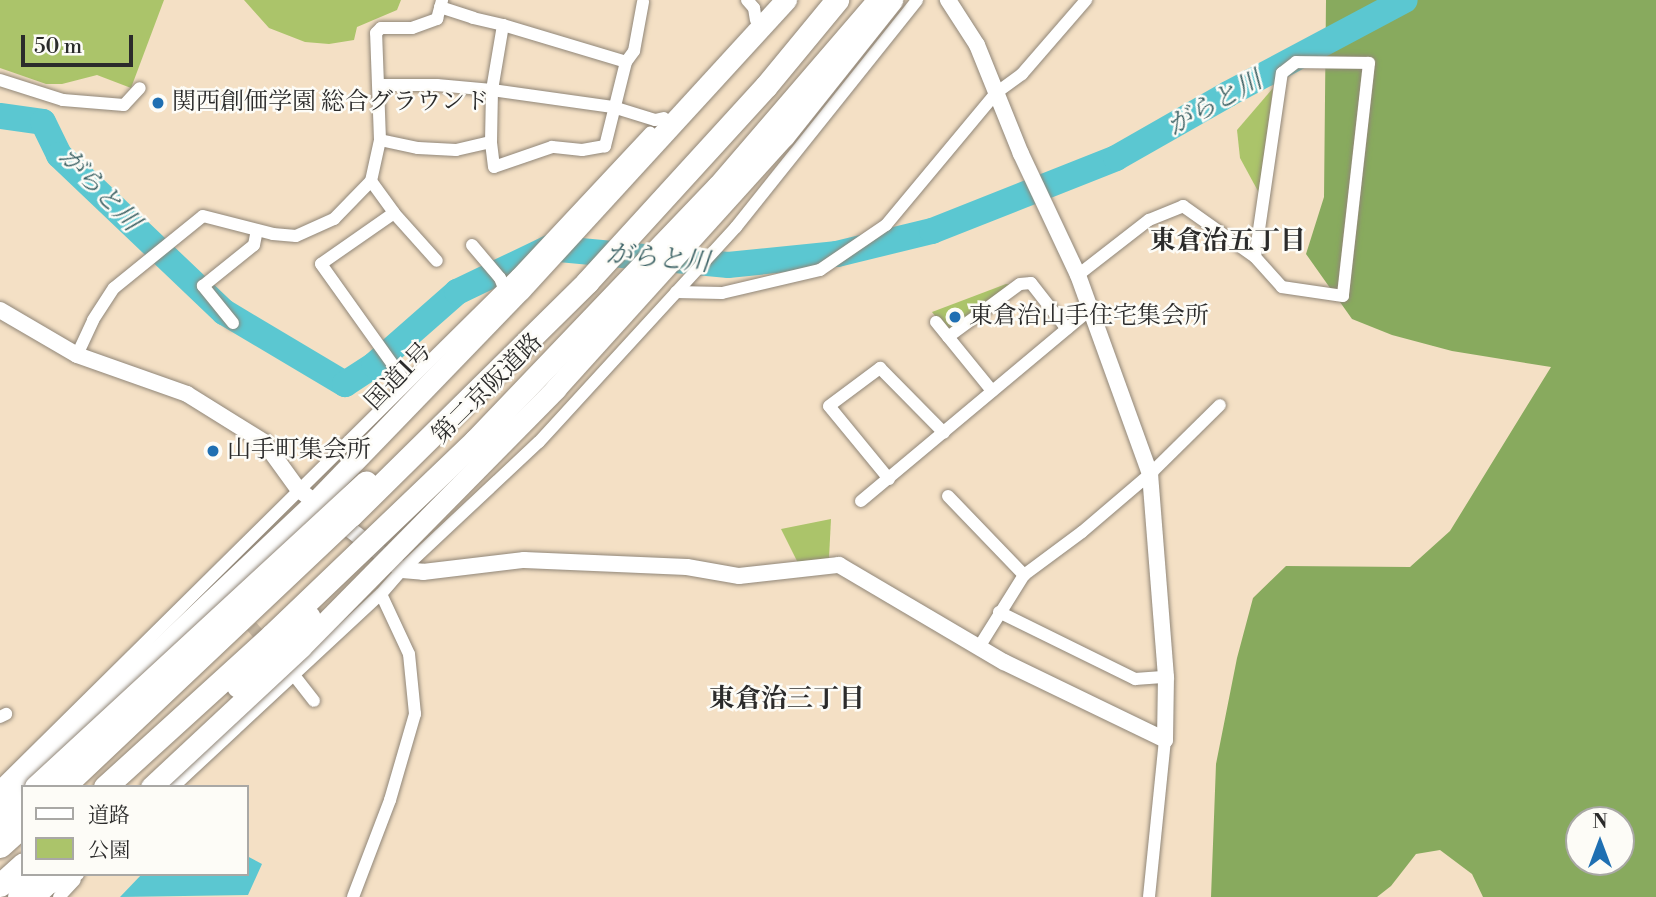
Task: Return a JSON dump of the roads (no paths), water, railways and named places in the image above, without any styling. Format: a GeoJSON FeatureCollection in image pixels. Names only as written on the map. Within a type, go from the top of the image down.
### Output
{"type":"FeatureCollection","features":[{"type":"Feature","properties":{"kind":"highway","name":"国道1号"},"geometry":{"type":"LineString","coordinates":[[0,801],[596,208],[786,0]]}},
{"type":"Feature","properties":{"kind":"highway","name":"第二京阪道路"},"geometry":{"type":"LineString","coordinates":[[65,785],[452,417],[587,282],[766,86],[837,0]]}},
{"type":"Feature","properties":{"kind":"highway","name":"第二京阪道路"},"geometry":{"type":"LineString","coordinates":[[107,785],[475,442],[718,187],[879,0]]}},
{"type":"Feature","properties":{"kind":"highway"},"geometry":{"type":"LineString","coordinates":[[153,785],[301,647],[556,388],[784,136],[892,0]]}},
{"type":"Feature","properties":{"kind":"highway"},"geometry":{"type":"LineString","coordinates":[[38,785],[347,497],[452,417]]}},
{"type":"Feature","properties":{"kind":"highway"},"geometry":{"type":"LineString","coordinates":[[131,785],[175,740],[286,645],[375,537]]}},
{"type":"Feature","properties":{"kind":"highway"},"geometry":{"type":"LineString","coordinates":[[0,821],[21,801]]}},
{"type":"Feature","properties":{"kind":"highway"},"geometry":{"type":"LineString","coordinates":[[0,846],[21,827]]}},
{"type":"Feature","properties":{"kind":"highway"},"geometry":{"type":"LineString","coordinates":[[0,885],[21,866]]}},
{"type":"Feature","properties":{"kind":"highway"},"geometry":{"type":"LineString","coordinates":[[19,897],[39,876]]}},
{"type":"Feature","properties":{"kind":"highway"},"geometry":{"type":"LineString","coordinates":[[33,897],[56,876]]}},
{"type":"Feature","properties":{"kind":"street"},"geometry":{"type":"LineString","coordinates":[[747,0],[754,8],[756,20]]}},
{"type":"Feature","properties":{"kind":"street"},"geometry":{"type":"LineString","coordinates":[[0,786],[306,495],[407,383],[512,289],[664,118],[774,0]]}},
{"type":"Feature","properties":{"kind":"street"},"geometry":{"type":"LineString","coordinates":[[175,785],[382,594],[402,570],[539,442],[736,227],[917,0]]}},
{"type":"Feature","properties":{"kind":"street"},"geometry":{"type":"LineString","coordinates":[[948,0],[976,44],[1078,275],[1150,474],[1166,677],[1165,740],[1149,897]]}},
{"type":"Feature","properties":{"kind":"street"},"geometry":{"type":"LineString","coordinates":[[676,292],[722,293],[820,270],[886,225],[996,93],[1022,74],[1086,0]]}},
{"type":"Feature","properties":{"kind":"street"},"geometry":{"type":"LineString","coordinates":[[503,26],[492,90],[491,142],[494,167],[552,147],[582,150],[605,146],[626,62],[634,51],[643,2]]}},
{"type":"Feature","properties":{"kind":"street"},"geometry":{"type":"LineString","coordinates":[[77,355],[93,320],[114,288],[203,216],[257,230],[296,236],[334,219],[371,181],[380,140],[376,33],[381,28],[412,28],[437,19],[441,4],[503,26],[626,62]]}},
{"type":"Feature","properties":{"kind":"street"},"geometry":{"type":"LineString","coordinates":[[1078,275],[1149,220],[1183,206],[1255,257],[1282,287],[1343,296],[1369,63],[1296,62],[1282,73],[1255,257]]}},
{"type":"Feature","properties":{"kind":"street"},"geometry":{"type":"LineString","coordinates":[[0,80],[63,100],[124,105],[140,88]]}},
{"type":"Feature","properties":{"kind":"street"},"geometry":{"type":"LineString","coordinates":[[380,85],[437,85],[492,90],[613,107],[655,120],[664,118]]}},
{"type":"Feature","properties":{"kind":"street"},"geometry":{"type":"LineString","coordinates":[[380,140],[418,148],[456,150],[491,142]]}},
{"type":"Feature","properties":{"kind":"street"},"geometry":{"type":"LineString","coordinates":[[371,181],[394,213],[437,261]]}},
{"type":"Feature","properties":{"kind":"street"},"geometry":{"type":"LineString","coordinates":[[394,213],[321,264],[407,383]]}},
{"type":"Feature","properties":{"kind":"street"},"geometry":{"type":"LineString","coordinates":[[233,323],[203,285],[254,245],[257,230]]}},
{"type":"Feature","properties":{"kind":"street"},"geometry":{"type":"LineString","coordinates":[[472,245],[512,289]]}},
{"type":"Feature","properties":{"kind":"street"},"geometry":{"type":"LineString","coordinates":[[948,337],[1020,284],[1031,283],[1067,329]]}},
{"type":"Feature","properties":{"kind":"street"},"geometry":{"type":"LineString","coordinates":[[860,501],[1091,309]]}},
{"type":"Feature","properties":{"kind":"street"},"geometry":{"type":"LineString","coordinates":[[0,310],[77,355],[187,394],[264,442],[306,495],[402,570],[443,571],[524,560],[687,567],[739,576],[839,565],[979,647],[1165,740]]}},
{"type":"Feature","properties":{"kind":"street"},"geometry":{"type":"LineString","coordinates":[[936,322],[992,391]]}},
{"type":"Feature","properties":{"kind":"street"},"geometry":{"type":"LineString","coordinates":[[889,479],[828,406],[880,368],[944,433]]}},
{"type":"Feature","properties":{"kind":"street"},"geometry":{"type":"LineString","coordinates":[[979,647],[999,611],[1024,575],[1082,532],[1150,474],[1220,405]]}},
{"type":"Feature","properties":{"kind":"street"},"geometry":{"type":"LineString","coordinates":[[948,496],[1024,575]]}},
{"type":"Feature","properties":{"kind":"street"},"geometry":{"type":"LineString","coordinates":[[353,897],[390,800],[415,714],[409,653],[382,594]]}},
{"type":"Feature","properties":{"kind":"street"},"geometry":{"type":"LineString","coordinates":[[999,611],[1135,680],[1166,677]]}},
{"type":"Feature","properties":{"kind":"street"},"geometry":{"type":"LineString","coordinates":[[293,674],[314,701]]}},
{"type":"Feature","properties":{"kind":"street"},"geometry":{"type":"LineString","coordinates":[[33,897],[75,876]]}},
{"type":"Feature","properties":{"kind":"street"},"geometry":{"type":"LineString","coordinates":[[59,897],[77,876]]}},
{"type":"Feature","properties":{"kind":"water"},"geometry":{"type":"Polygon","coordinates":[[[248,857],[262,864],[248,895],[120,897],[140,876],[248,876],[248,857]]]}},
{"type":"Feature","properties":{"kind":"waterway","name":"がらと川"},"geometry":{"type":"LineString","coordinates":[[0,116],[43,122],[59,155],[224,312],[345,384],[374,365],[457,292],[549,248],[728,265],[837,254],[932,231],[1116,158],[1228,94],[1405,0]]}},
{"type":"Feature","properties":{"kind":"tunnel"},"geometry":{"type":"LineString","coordinates":[[240,613],[267,644]]}},
{"type":"Feature","properties":{"kind":"place","name":"関西創価学園 総合グラウンド"},"geometry":{"type":"Point","coordinates":[158,103]}},
{"type":"Feature","properties":{"kind":"place","name":"東倉治山手住宅集会所"},"geometry":{"type":"Point","coordinates":[955,317]}},
{"type":"Feature","properties":{"kind":"place","name":"山手町集会所"},"geometry":{"type":"Point","coordinates":[213,451]}},
{"type":"Feature","properties":{"kind":"district","name":"東倉治五丁目"},"geometry":{"type":"Point","coordinates":[1228,242]}},
{"type":"Feature","properties":{"kind":"district","name":"東倉治三丁目"},"geometry":{"type":"Point","coordinates":[787,700]}}]}
